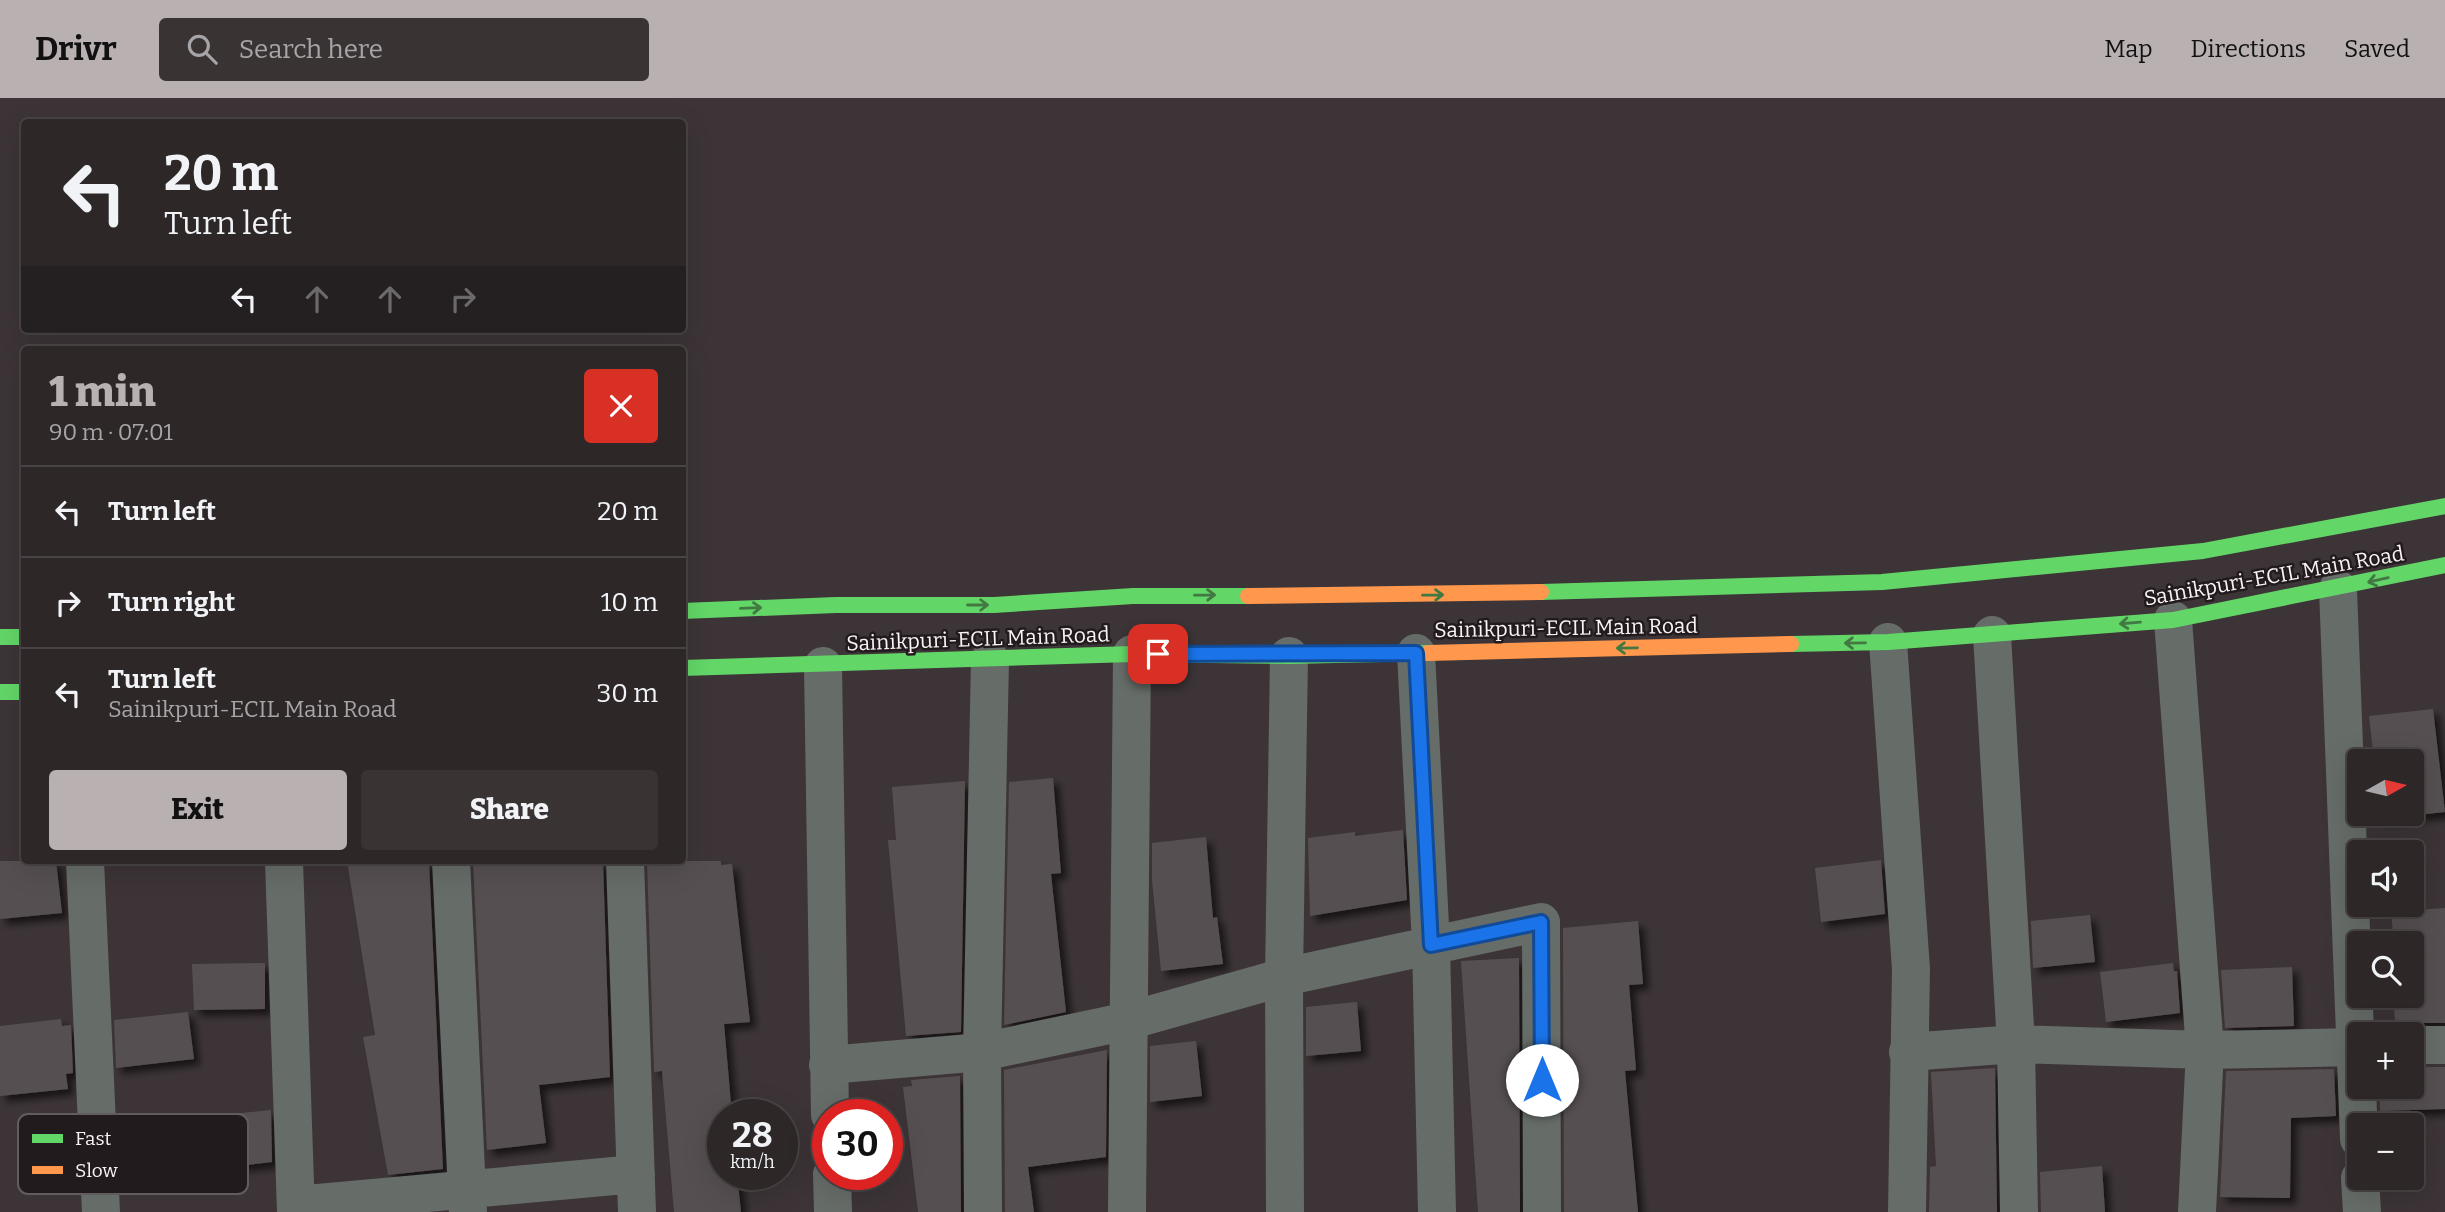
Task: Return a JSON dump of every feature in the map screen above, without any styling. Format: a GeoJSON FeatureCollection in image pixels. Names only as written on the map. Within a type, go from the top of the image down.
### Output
{"type":"FeatureCollection","features":[{"type":"Feature","properties":{"kind":"main road","name":"Sainikpuri-ECIL Main Road"},"geometry":{"type":"LineString","coordinates":[[686,611],[836,605],[994,605],[1133,596],[1435,595],[1882,582],[2203,551],[2445,506]]}},
{"type":"Feature","properties":{"kind":"main road","name":"Sainikpuri-ECIL Main Road"},"geometry":{"type":"LineString","coordinates":[[686,668],[823,666],[1132,654],[1289,656],[1888,642],[2174,620],[2338,589],[2445,565]]}},
{"type":"Feature","properties":{"kind":"main road"},"geometry":{"type":"LineString","coordinates":[[0,636],[21,638]]}},
{"type":"Feature","properties":{"kind":"main road"},"geometry":{"type":"LineString","coordinates":[[0,692],[21,692]]}},
{"type":"Feature","properties":{"kind":"street"},"geometry":{"type":"LineString","coordinates":[[2338,589],[2356,1022]]}},
{"type":"Feature","properties":{"kind":"street"},"geometry":{"type":"LineString","coordinates":[[2174,620],[2205,1051],[2197,1212]]}},
{"type":"Feature","properties":{"kind":"street"},"geometry":{"type":"LineString","coordinates":[[1992,635],[2016,1044],[2019,1212]]}},
{"type":"Feature","properties":{"kind":"street"},"geometry":{"type":"LineString","coordinates":[[1888,642],[1911,969],[1907,1212]]}},
{"type":"Feature","properties":{"kind":"street"},"geometry":{"type":"LineString","coordinates":[[1416,653],[1431,945],[1437,1212]]}},
{"type":"Feature","properties":{"kind":"street"},"geometry":{"type":"LineString","coordinates":[[1128,1212],[1132,654]]}},
{"type":"Feature","properties":{"kind":"street"},"geometry":{"type":"LineString","coordinates":[[1285,1212],[1284,977],[1289,656]]}},
{"type":"Feature","properties":{"kind":"street"},"geometry":{"type":"LineString","coordinates":[[983,1212],[982,1052],[990,660]]}},
{"type":"Feature","properties":{"kind":"street"},"geometry":{"type":"LineString","coordinates":[[823,666],[829,1099]]}},
{"type":"Feature","properties":{"kind":"street"},"geometry":{"type":"LineString","coordinates":[[85,864],[97,1114]]}},
{"type":"Feature","properties":{"kind":"street"},"geometry":{"type":"LineString","coordinates":[[284,864],[296,1209],[467,1201],[636,1174]]}},
{"type":"Feature","properties":{"kind":"street"},"geometry":{"type":"LineString","coordinates":[[451,864],[467,1201]]}},
{"type":"Feature","properties":{"kind":"street"},"geometry":{"type":"LineString","coordinates":[[625,864],[638,1212]]}},
{"type":"Feature","properties":{"kind":"street"},"geometry":{"type":"LineString","coordinates":[[828,1065],[982,1052],[1128,1021],[1284,977],[1541,922],[1542,1212]]}},
{"type":"Feature","properties":{"kind":"street"},"geometry":{"type":"LineString","coordinates":[[1908,1052],[2016,1044],[2205,1051],[2347,1047]]}},
{"type":"Feature","properties":{"kind":"street"},"geometry":{"type":"LineString","coordinates":[[2424,1045],[2445,1045]]}},
{"type":"Feature","properties":{"kind":"street"},"geometry":{"type":"LineString","coordinates":[[832,1190],[833,1212]]}},
{"type":"Feature","properties":{"kind":"street"},"geometry":{"type":"LineString","coordinates":[[2361,1190],[2362,1212]]}},
{"type":"Feature","properties":{"kind":"street"},"geometry":{"type":"LineString","coordinates":[[100,1194],[101,1212]]}},
{"type":"Feature","properties":{"kind":"building"},"geometry":{"type":"Polygon","coordinates":[[[2433,709],[2445,812],[2424,814],[2424,749],[2373,749],[2369,716],[2433,709]]]}},
{"type":"Feature","properties":{"kind":"building"},"geometry":{"type":"Polygon","coordinates":[[[1053,778],[1061,873],[1051,874],[1066,1012],[1004,1025],[1009,782],[1053,778]]]}},
{"type":"Feature","properties":{"kind":"building"},"geometry":{"type":"Polygon","coordinates":[[[965,781],[961,1032],[906,1036],[888,840],[896,840],[892,787],[965,781]]]}},
{"type":"Feature","properties":{"kind":"building"},"geometry":{"type":"Polygon","coordinates":[[[1403,830],[1407,900],[1310,916],[1308,838],[1403,830]]]}},
{"type":"Feature","properties":{"kind":"building"},"geometry":{"type":"Polygon","coordinates":[[[1206,837],[1213,918],[1217,917],[1223,964],[1161,971],[1152,880],[1152,843],[1206,837]]]}},
{"type":"Feature","properties":{"kind":"building"},"geometry":{"type":"Polygon","coordinates":[[[1881,860],[1885,914],[1821,922],[1815,868],[1881,860]]]}},
{"type":"Feature","properties":{"kind":"building"},"geometry":{"type":"Polygon","coordinates":[[[0,861],[56,864],[62,913],[0,919],[0,861]]]}},
{"type":"Feature","properties":{"kind":"building"},"geometry":{"type":"Polygon","coordinates":[[[721,861],[721,865],[732,864],[750,1022],[724,1024],[731,1099],[707,1099],[707,1190],[739,1190],[741,1212],[674,1212],[662,1071],[654,1072],[647,864],[721,861]]]}},
{"type":"Feature","properties":{"kind":"building"},"geometry":{"type":"Polygon","coordinates":[[[347,864],[429,864],[443,1169],[388,1175],[363,1037],[375,1035],[347,864]]]}},
{"type":"Feature","properties":{"kind":"building"},"geometry":{"type":"Polygon","coordinates":[[[473,864],[603,864],[610,1077],[539,1085],[546,1143],[487,1150],[473,864]]]}},
{"type":"Feature","properties":{"kind":"building"},"geometry":{"type":"Polygon","coordinates":[[[2445,908],[2445,1023],[2395,1022],[2394,1008],[2424,1008],[2424,931],[2393,931],[2391,917],[2424,917],[2424,910],[2445,908]]]}},
{"type":"Feature","properties":{"kind":"building"},"geometry":{"type":"Polygon","coordinates":[[[2090,915],[2095,962],[2033,968],[2031,921],[2090,915]]]}},
{"type":"Feature","properties":{"kind":"building"},"geometry":{"type":"Polygon","coordinates":[[[1638,921],[1643,984],[1629,985],[1636,1070],[1625,1071],[1638,1212],[1564,1212],[1563,928],[1638,921]]]}},
{"type":"Feature","properties":{"kind":"building"},"geometry":{"type":"Polygon","coordinates":[[[1519,958],[1520,1212],[1478,1212],[1461,961],[1519,958]]]}},
{"type":"Feature","properties":{"kind":"building"},"geometry":{"type":"Polygon","coordinates":[[[265,963],[265,1009],[194,1010],[192,964],[265,963]]]}},
{"type":"Feature","properties":{"kind":"building"},"geometry":{"type":"Polygon","coordinates":[[[2173,963],[2174,971],[2177,971],[2180,1013],[2106,1022],[2100,972],[2173,963]]]}},
{"type":"Feature","properties":{"kind":"building"},"geometry":{"type":"Polygon","coordinates":[[[2292,967],[2294,1026],[2225,1028],[2221,970],[2292,967]]]}},
{"type":"Feature","properties":{"kind":"building"},"geometry":{"type":"Polygon","coordinates":[[[1357,1002],[1361,1051],[1306,1056],[1306,1007],[1357,1002]]]}},
{"type":"Feature","properties":{"kind":"building"},"geometry":{"type":"Polygon","coordinates":[[[188,1012],[194,1059],[116,1068],[114,1020],[188,1012]]]}},
{"type":"Feature","properties":{"kind":"building"},"geometry":{"type":"Polygon","coordinates":[[[61,1019],[62,1026],[71,1025],[73,1073],[66,1074],[68,1089],[0,1096],[0,1026],[61,1019]]]}},
{"type":"Feature","properties":{"kind":"building"},"geometry":{"type":"Polygon","coordinates":[[[1196,1041],[1202,1096],[1150,1102],[1150,1046],[1196,1041]]]}},
{"type":"Feature","properties":{"kind":"building"},"geometry":{"type":"Polygon","coordinates":[[[1107,1050],[1106,1157],[1028,1167],[1034,1212],[1005,1212],[1004,1070],[1107,1050]]]}},
{"type":"Feature","properties":{"kind":"building"},"geometry":{"type":"Polygon","coordinates":[[[2424,1067],[2445,1067],[2445,1109],[2380,1111],[2380,1099],[2424,1099],[2424,1067]]]}},
{"type":"Feature","properties":{"kind":"building"},"geometry":{"type":"Polygon","coordinates":[[[1995,1068],[1997,1212],[1929,1212],[1930,1167],[1936,1166],[1931,1072],[1995,1068]]]}},
{"type":"Feature","properties":{"kind":"building"},"geometry":{"type":"Polygon","coordinates":[[[2334,1069],[2336,1116],[2291,1118],[2290,1198],[2220,1197],[2226,1071],[2334,1069]]]}},
{"type":"Feature","properties":{"kind":"building"},"geometry":{"type":"Polygon","coordinates":[[[960,1076],[961,1212],[918,1212],[903,1087],[912,1086],[911,1080],[960,1076]]]}},
{"type":"Feature","properties":{"kind":"building"},"geometry":{"type":"Polygon","coordinates":[[[271,1110],[272,1162],[248,1165],[248,1114],[230,1114],[271,1110]]]}},
{"type":"Feature","properties":{"kind":"building"},"geometry":{"type":"Polygon","coordinates":[[[2102,1166],[2105,1212],[2041,1212],[2040,1172],[2102,1166]]]}},
{"type":"Feature","properties":{"kind":"traffic: fast"},"geometry":{"type":"LineString","coordinates":[[1541,592],[1882,582],[2203,551],[2445,506]]}},
{"type":"Feature","properties":{"kind":"traffic: fast"},"geometry":{"type":"LineString","coordinates":[[1791,644],[1888,642],[2173,620],[2445,565]]}},
{"type":"Feature","properties":{"kind":"traffic: fast"},"geometry":{"type":"LineString","coordinates":[[686,611],[836,605],[994,605],[1133,596],[1248,596]]}},
{"type":"Feature","properties":{"kind":"traffic: fast"},"geometry":{"type":"LineString","coordinates":[[0,637],[21,637]]}},
{"type":"Feature","properties":{"kind":"traffic: fast"},"geometry":{"type":"LineString","coordinates":[[686,668],[1132,654],[1289,656],[1428,653]]}},
{"type":"Feature","properties":{"kind":"traffic: fast"},"geometry":{"type":"LineString","coordinates":[[0,692],[21,692]]}},
{"type":"Feature","properties":{"kind":"traffic: slow"},"geometry":{"type":"LineString","coordinates":[[1248,596],[1541,592]]}},
{"type":"Feature","properties":{"kind":"traffic: slow"},"geometry":{"type":"LineString","coordinates":[[1428,653],[1791,644]]}},
{"type":"Feature","properties":{"kind":"route"},"geometry":{"type":"LineString","coordinates":[[1158,654],[1289,656],[1416,653],[1431,945],[1541,922],[1542,1080]]}}]}
